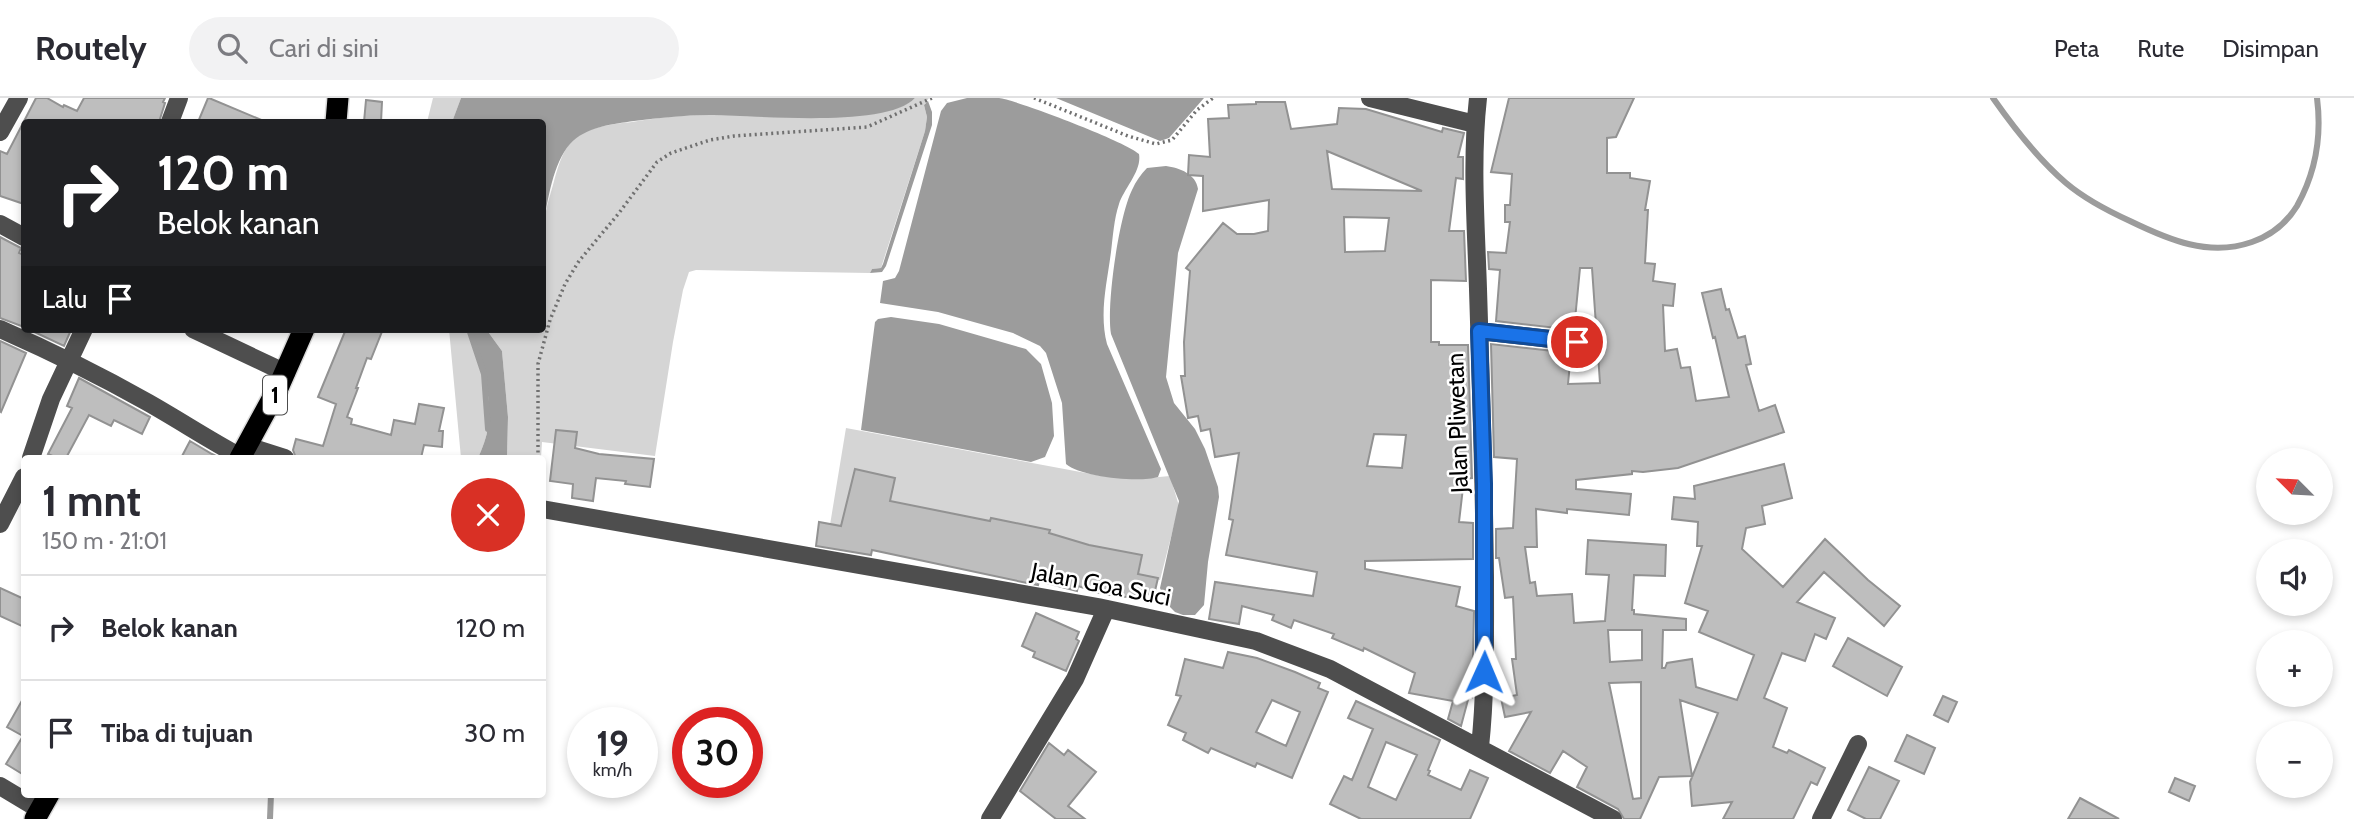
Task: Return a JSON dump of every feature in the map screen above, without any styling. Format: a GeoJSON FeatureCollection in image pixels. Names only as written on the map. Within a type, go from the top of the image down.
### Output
{"type":"FeatureCollection","features":[{"type":"Feature","properties":{"kind":"highway"},"geometry":{"type":"LineString","coordinates":[[336,119],[338,98]]}},
{"type":"Feature","properties":{"kind":"highway","name":"1"},"geometry":{"type":"LineString","coordinates":[[243,454],[286,373],[302,333]]}},
{"type":"Feature","properties":{"kind":"street"},"geometry":{"type":"LineString","coordinates":[[0,132],[19,98]]}},
{"type":"Feature","properties":{"kind":"street"},"geometry":{"type":"LineString","coordinates":[[171,119],[179,98]]}},
{"type":"Feature","properties":{"kind":"street"},"geometry":{"type":"LineString","coordinates":[[331,98],[338,98]]}},
{"type":"Feature","properties":{"kind":"street"},"geometry":{"type":"LineString","coordinates":[[1370,98],[1475,124]]}},
{"type":"Feature","properties":{"kind":"street","name":"Jalan Pliwetan"},"geometry":{"type":"LineString","coordinates":[[1478,98],[1475,124],[1485,606],[1484,694],[1480,747]]}},
{"type":"Feature","properties":{"kind":"street"},"geometry":{"type":"LineString","coordinates":[[0,224],[21,235]]}},
{"type":"Feature","properties":{"kind":"street"},"geometry":{"type":"LineString","coordinates":[[0,329],[69,360],[142,399],[201,435],[243,454]]}},
{"type":"Feature","properties":{"kind":"street"},"geometry":{"type":"LineString","coordinates":[[1479,331],[1577,342]]}},
{"type":"Feature","properties":{"kind":"street"},"geometry":{"type":"LineString","coordinates":[[32,455],[47,410],[82,333]]}},
{"type":"Feature","properties":{"kind":"street"},"geometry":{"type":"LineString","coordinates":[[201,333],[286,373]]}},
{"type":"Feature","properties":{"kind":"street"},"geometry":{"type":"LineString","coordinates":[[0,524],[21,483]]}},
{"type":"Feature","properties":{"kind":"street","name":"Jalan Goa Suci"},"geometry":{"type":"LineString","coordinates":[[546,510],[1106,609],[1256,641],[1330,669],[1613,819]]}},
{"type":"Feature","properties":{"kind":"street"},"geometry":{"type":"LineString","coordinates":[[990,819],[1075,679],[1106,609]]}},
{"type":"Feature","properties":{"kind":"street"},"geometry":{"type":"LineString","coordinates":[[1824,818],[1858,744]]}},
{"type":"Feature","properties":{"kind":"street"},"geometry":{"type":"LineString","coordinates":[[0,786],[21,797]]}},
{"type":"Feature","properties":{"kind":"street"},"geometry":{"type":"LineString","coordinates":[[22,798],[41,808]]}},
{"type":"Feature","properties":{"kind":"path"},"geometry":{"type":"LineString","coordinates":[[538,455],[538,364],[550,320],[565,284],[579,261],[657,162],[671,153],[710,140],[867,127],[932,98]]}},
{"type":"Feature","properties":{"kind":"path"},"geometry":{"type":"LineString","coordinates":[[1034,98],[1128,136],[1156,144],[1169,143],[1197,110],[1213,98]]}},
{"type":"Feature","properties":{"kind":"shaded area"},"geometry":{"type":"Polygon","coordinates":[[[433,98],[461,98],[453,119],[428,119],[433,98]]]}},
{"type":"Feature","properties":{"kind":"shaded area"},"geometry":{"type":"Polygon","coordinates":[[[461,98],[915,98],[900,108],[849,117],[709,115],[626,122],[591,130],[576,138],[564,152],[552,182],[546,211],[546,119],[453,119],[461,98]]]}},
{"type":"Feature","properties":{"kind":"shaded area"},"geometry":{"type":"Polygon","coordinates":[[[915,98],[929,98],[924,105],[927,117],[925,131],[881,268],[872,269],[870,273],[689,272],[673,342],[655,456],[542,442],[541,455],[507,455],[508,417],[502,351],[489,333],[546,333],[546,213],[560,162],[572,141],[584,132],[600,127],[659,118],[706,115],[848,116],[900,107],[915,98]]]}},
{"type":"Feature","properties":{"kind":"shaded area"},"geometry":{"type":"Polygon","coordinates":[[[967,98],[999,98],[1027,106],[1095,132],[1139,154],[1138,167],[1121,198],[1116,216],[1104,298],[1104,321],[1107,344],[1161,469],[1158,477],[1110,478],[1073,469],[1066,464],[1062,403],[1046,353],[1040,346],[1013,333],[938,312],[880,303],[883,281],[895,278],[899,271],[941,111],[947,103],[967,98]]]}},
{"type":"Feature","properties":{"kind":"shaded area"},"geometry":{"type":"Polygon","coordinates":[[[1056,98],[1204,98],[1169,138],[1160,141],[1056,98]]]}},
{"type":"Feature","properties":{"kind":"shaded area"},"geometry":{"type":"Polygon","coordinates":[[[928,101],[932,112],[932,125],[886,266],[882,272],[870,273],[872,269],[881,268],[883,264],[925,131],[927,117],[924,105],[928,101]]]}},
{"type":"Feature","properties":{"kind":"shaded area"},"geometry":{"type":"Polygon","coordinates":[[[1166,166],[1186,173],[1194,179],[1198,189],[1178,253],[1166,377],[1174,403],[1195,429],[1205,449],[1219,497],[1204,605],[1195,615],[1175,612],[1167,604],[1160,588],[1179,501],[1111,334],[1110,321],[1115,261],[1127,202],[1135,184],[1147,168],[1166,166]]]}},
{"type":"Feature","properties":{"kind":"shaded area"},"geometry":{"type":"Polygon","coordinates":[[[891,317],[939,324],[1026,349],[1041,364],[1052,403],[1054,436],[1045,457],[1031,462],[861,430],[875,322],[891,317]]]}},
{"type":"Feature","properties":{"kind":"shaded area"},"geometry":{"type":"Polygon","coordinates":[[[449,333],[469,333],[472,338],[485,375],[489,402],[488,426],[479,455],[461,455],[449,333]]]}},
{"type":"Feature","properties":{"kind":"shaded area"},"geometry":{"type":"Polygon","coordinates":[[[469,333],[489,333],[502,351],[508,417],[507,455],[479,455],[487,430],[489,402],[485,375],[469,333]]]}},
{"type":"Feature","properties":{"kind":"shaded area"},"geometry":{"type":"Polygon","coordinates":[[[846,428],[1102,476],[1137,479],[1170,476],[1179,506],[1160,580],[1083,560],[1054,534],[905,504],[894,554],[827,543],[846,428]]]}},
{"type":"Feature","properties":{"kind":"building"},"geometry":{"type":"Polygon","coordinates":[[[36,98],[47,98],[77,111],[84,98],[165,98],[160,119],[25,119],[36,98]]]}},
{"type":"Feature","properties":{"kind":"building"},"geometry":{"type":"Polygon","coordinates":[[[209,98],[259,119],[199,119],[209,98]]]}},
{"type":"Feature","properties":{"kind":"building"},"geometry":{"type":"Polygon","coordinates":[[[1509,98],[1634,98],[1616,137],[1607,138],[1607,173],[1630,173],[1630,178],[1650,181],[1645,210],[1648,210],[1645,263],[1655,264],[1653,281],[1675,284],[1673,306],[1663,305],[1665,351],[1677,349],[1681,368],[1690,367],[1696,401],[1729,397],[1702,293],[1721,289],[1726,310],[1729,309],[1738,338],[1745,336],[1751,364],[1746,365],[1759,411],[1775,405],[1784,432],[1678,468],[1632,471],[1632,474],[1576,480],[1576,489],[1631,494],[1629,515],[1536,509],[1537,547],[1525,547],[1530,583],[1535,582],[1537,596],[1572,594],[1574,623],[1605,621],[1609,575],[1586,574],[1588,540],[1666,545],[1665,576],[1634,575],[1632,610],[1634,614],[1686,619],[1686,630],[1663,630],[1662,668],[1665,668],[1667,663],[1692,659],[1696,687],[1737,700],[1754,655],[1699,632],[1708,611],[1685,603],[1702,546],[1697,546],[1698,522],[1672,519],[1674,497],[1695,499],[1694,486],[1784,464],[1792,498],[1762,506],[1765,524],[1746,528],[1742,549],[1783,587],[1825,539],[1900,606],[1884,626],[1824,572],[1797,602],[1835,618],[1826,639],[1815,634],[1805,661],[1782,653],[1764,698],[1787,708],[1773,747],[1787,753],[1789,750],[1825,768],[1817,785],[1811,782],[1793,819],[1723,819],[1732,802],[1692,806],[1690,782],[1718,713],[1680,700],[1692,776],[1659,777],[1640,819],[1624,819],[1618,809],[1577,787],[1587,767],[1563,751],[1550,773],[1509,751],[1531,712],[1505,717],[1501,698],[1517,695],[1512,659],[1516,659],[1513,597],[1505,598],[1499,558],[1496,558],[1496,529],[1513,528],[1517,459],[1494,457],[1491,344],[1571,353],[1568,384],[1600,383],[1592,268],[1580,268],[1574,330],[1496,321],[1500,270],[1489,269],[1488,252],[1506,253],[1510,222],[1505,222],[1505,205],[1510,205],[1512,174],[1491,172],[1509,98]],[[1608,630],[1610,662],[1642,660],[1642,630],[1608,630]],[[1641,682],[1609,683],[1633,799],[1641,798],[1641,682]]]}},
{"type":"Feature","properties":{"kind":"building"},"geometry":{"type":"Polygon","coordinates":[[[366,100],[382,102],[381,119],[364,119],[366,100]]]}},
{"type":"Feature","properties":{"kind":"building"},"geometry":{"type":"Polygon","coordinates":[[[1285,102],[1291,129],[1337,124],[1339,108],[1366,109],[1442,132],[1443,128],[1464,133],[1458,157],[1463,157],[1463,179],[1456,178],[1449,231],[1464,231],[1466,281],[1431,280],[1431,342],[1439,342],[1439,345],[1468,345],[1472,478],[1464,479],[1459,522],[1473,523],[1473,559],[1365,561],[1365,569],[1460,587],[1456,606],[1474,611],[1472,697],[1469,696],[1461,726],[1448,719],[1453,701],[1409,693],[1415,673],[1364,648],[1363,651],[1332,638],[1334,634],[1294,620],[1291,628],[1272,620],[1274,615],[1242,606],[1239,624],[1209,619],[1215,582],[1313,596],[1317,572],[1226,555],[1233,520],[1229,519],[1239,453],[1215,457],[1210,429],[1201,431],[1198,416],[1188,418],[1181,376],[1185,376],[1184,342],[1190,271],[1186,268],[1223,223],[1237,234],[1268,231],[1269,200],[1203,211],[1203,176],[1188,175],[1189,155],[1210,157],[1208,119],[1229,118],[1228,105],[1285,102]],[[1327,151],[1332,189],[1422,191],[1327,151]],[[1344,217],[1345,252],[1385,251],[1389,218],[1344,217]],[[1374,434],[1367,466],[1402,468],[1406,435],[1374,434]]]}},
{"type":"Feature","properties":{"kind":"building"},"geometry":{"type":"Polygon","coordinates":[[[21,127],[21,203],[0,196],[0,151],[7,154],[21,127]]]}},
{"type":"Feature","properties":{"kind":"building"},"geometry":{"type":"Polygon","coordinates":[[[0,237],[21,248],[21,326],[0,318],[0,237]]]}},
{"type":"Feature","properties":{"kind":"building"},"geometry":{"type":"Polygon","coordinates":[[[36,333],[70,333],[64,346],[36,333]]]}},
{"type":"Feature","properties":{"kind":"building"},"geometry":{"type":"Polygon","coordinates":[[[344,333],[381,333],[371,359],[367,358],[347,417],[352,419],[351,424],[391,435],[394,420],[415,424],[419,404],[444,408],[439,431],[443,431],[442,447],[424,445],[422,455],[295,455],[293,450],[296,439],[323,446],[336,404],[318,397],[344,333]]]}},
{"type":"Feature","properties":{"kind":"building"},"geometry":{"type":"Polygon","coordinates":[[[0,341],[26,353],[1,412],[0,411],[0,341]]]}},
{"type":"Feature","properties":{"kind":"building"},"geometry":{"type":"Polygon","coordinates":[[[79,378],[150,417],[142,434],[114,420],[111,426],[89,415],[68,455],[50,455],[48,454],[72,408],[67,406],[79,378]]]}},
{"type":"Feature","properties":{"kind":"building"},"geometry":{"type":"Polygon","coordinates":[[[556,430],[577,432],[575,448],[599,454],[654,459],[650,487],[596,478],[593,501],[572,498],[573,484],[550,481],[556,430]]]}},
{"type":"Feature","properties":{"kind":"building"},"geometry":{"type":"Polygon","coordinates":[[[190,441],[214,455],[183,455],[190,441]]]}},
{"type":"Feature","properties":{"kind":"building"},"geometry":{"type":"Polygon","coordinates":[[[855,469],[895,478],[890,501],[1050,530],[1049,533],[1089,545],[1142,555],[1138,574],[1158,578],[1154,595],[1135,592],[1134,598],[1103,594],[1078,586],[1077,591],[1039,581],[1038,585],[1027,583],[872,550],[871,555],[816,546],[819,522],[841,526],[855,469]]]}},
{"type":"Feature","properties":{"kind":"building"},"geometry":{"type":"Polygon","coordinates":[[[0,588],[21,598],[21,626],[0,616],[0,588]]]}},
{"type":"Feature","properties":{"kind":"building"},"geometry":{"type":"Polygon","coordinates":[[[1036,613],[1079,632],[1076,639],[1079,641],[1066,671],[1033,657],[1035,652],[1022,646],[1036,613]]]}},
{"type":"Feature","properties":{"kind":"building"},"geometry":{"type":"Polygon","coordinates":[[[1848,638],[1902,667],[1887,696],[1833,666],[1848,638]]]}},
{"type":"Feature","properties":{"kind":"building"},"geometry":{"type":"Polygon","coordinates":[[[1228,652],[1257,658],[1320,683],[1318,688],[1328,692],[1292,778],[1257,763],[1255,767],[1211,748],[1208,753],[1183,740],[1186,733],[1168,725],[1181,696],[1176,695],[1185,659],[1223,668],[1228,652]],[[1272,700],[1256,732],[1286,746],[1300,712],[1272,700]]]}},
{"type":"Feature","properties":{"kind":"building"},"geometry":{"type":"Polygon","coordinates":[[[1943,696],[1957,702],[1948,722],[1934,715],[1943,696]]]}},
{"type":"Feature","properties":{"kind":"building"},"geometry":{"type":"Polygon","coordinates":[[[1356,701],[1440,740],[1428,775],[1461,790],[1470,770],[1488,778],[1470,819],[1361,819],[1330,804],[1344,776],[1352,780],[1373,729],[1348,718],[1356,701]],[[1386,742],[1368,787],[1396,800],[1417,755],[1386,742]]]}},
{"type":"Feature","properties":{"kind":"building"},"geometry":{"type":"Polygon","coordinates":[[[21,702],[21,735],[7,727],[21,702]]]}},
{"type":"Feature","properties":{"kind":"building"},"geometry":{"type":"Polygon","coordinates":[[[1907,735],[1935,748],[1924,774],[1895,761],[1907,735]]]}},
{"type":"Feature","properties":{"kind":"building"},"geometry":{"type":"Polygon","coordinates":[[[21,739],[21,773],[6,764],[21,739]]]}},
{"type":"Feature","properties":{"kind":"building"},"geometry":{"type":"Polygon","coordinates":[[[1049,743],[1064,755],[1068,750],[1096,772],[1068,806],[1085,819],[1056,819],[1020,791],[1049,743]]]}},
{"type":"Feature","properties":{"kind":"building"},"geometry":{"type":"Polygon","coordinates":[[[1869,767],[1899,781],[1880,819],[1866,819],[1848,810],[1869,767]]]}},
{"type":"Feature","properties":{"kind":"building"},"geometry":{"type":"Polygon","coordinates":[[[2175,778],[2195,786],[2189,801],[2169,792],[2175,778]]]}},
{"type":"Feature","properties":{"kind":"building"},"geometry":{"type":"Polygon","coordinates":[[[2080,798],[2119,819],[2068,819],[2080,798]]]}},
{"type":"Feature","properties":{"kind":"waterway"},"geometry":{"type":"LineString","coordinates":[[1993,98],[2036,153],[2081,194],[2113,213],[2174,240],[2220,248],[2252,242],[2266,236],[2278,228],[2297,206],[2309,180],[2316,154],[2319,127],[2317,98]]}},
{"type":"Feature","properties":{"kind":"waterway"},"geometry":{"type":"LineString","coordinates":[[470,333],[484,374],[488,429]]}},
{"type":"Feature","properties":{"kind":"waterway"},"geometry":{"type":"LineString","coordinates":[[270,819],[271,798]]}},
{"type":"Feature","properties":{"kind":"route"},"geometry":{"type":"LineString","coordinates":[[1484,672],[1484,484],[1479,331],[1577,342]]}}]}
